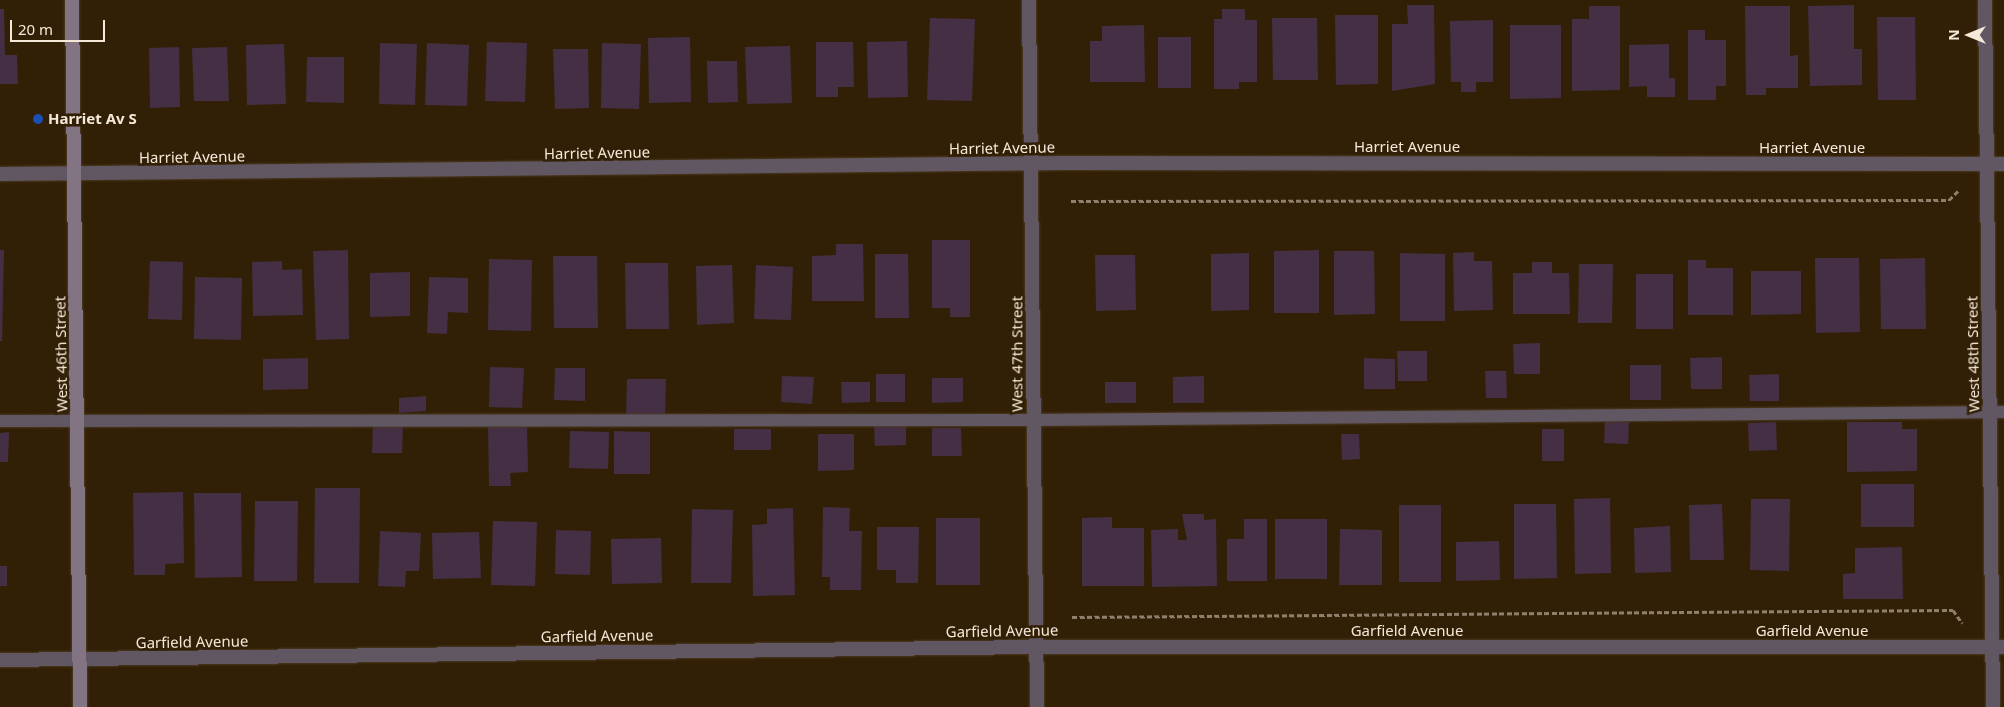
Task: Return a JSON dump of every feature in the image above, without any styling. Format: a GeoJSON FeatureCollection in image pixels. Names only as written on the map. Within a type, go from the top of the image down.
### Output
{"type":"FeatureCollection","features":[{"type":"Feature","properties":{"kind":"main road","name":"West 46th Street"},"geometry":{"type":"LineString","coordinates":[[72,0],[80,707]]}},
{"type":"Feature","properties":{"kind":"street","name":"West 47th Street"},"geometry":{"type":"LineString","coordinates":[[1029,0],[1037,707]]}},
{"type":"Feature","properties":{"kind":"street","name":"West 48th Street"},"geometry":{"type":"LineString","coordinates":[[1985,0],[1987,164],[1997,412],[1998,647],[1993,707]]}},
{"type":"Feature","properties":{"kind":"street","name":"Harriet Avenue"},"geometry":{"type":"LineString","coordinates":[[0,174],[75,175],[1032,165],[2004,164]]}},
{"type":"Feature","properties":{"kind":"street","name":"Garfield Avenue"},"geometry":{"type":"LineString","coordinates":[[0,660],[1036,647],[1998,647]]}},
{"type":"Feature","properties":{"kind":"lane"},"geometry":{"type":"LineString","coordinates":[[0,421],[1033,420],[1997,412]]}},
{"type":"Feature","properties":{"kind":"path"},"geometry":{"type":"LineString","coordinates":[[1071,201],[1949,200],[1958,190]]}},
{"type":"Feature","properties":{"kind":"path"},"geometry":{"type":"LineString","coordinates":[[1072,617],[1953,610],[1962,623]]}},
{"type":"Feature","properties":{"kind":"building"},"geometry":{"type":"Polygon","coordinates":[[[1407,5],[1434,5],[1435,84],[1392,91],[1392,24],[1408,24],[1407,5]]]}},
{"type":"Feature","properties":{"kind":"building"},"geometry":{"type":"Polygon","coordinates":[[[1854,5],[1854,49],[1862,49],[1862,85],[1810,86],[1808,6],[1854,5]]]}},
{"type":"Feature","properties":{"kind":"building"},"geometry":{"type":"Polygon","coordinates":[[[1589,6],[1620,6],[1620,90],[1572,91],[1572,19],[1589,19],[1589,6]]]}},
{"type":"Feature","properties":{"kind":"building"},"geometry":{"type":"Polygon","coordinates":[[[1745,6],[1790,6],[1790,56],[1798,55],[1798,88],[1766,88],[1766,95],[1746,95],[1745,6]]]}},
{"type":"Feature","properties":{"kind":"building"},"geometry":{"type":"Polygon","coordinates":[[[0,9],[4,9],[5,55],[17,55],[18,84],[0,84],[0,9]]]}},
{"type":"Feature","properties":{"kind":"building"},"geometry":{"type":"Polygon","coordinates":[[[1222,9],[1245,9],[1245,20],[1257,20],[1257,82],[1239,82],[1239,89],[1214,89],[1214,19],[1222,19],[1222,9]]]}},
{"type":"Feature","properties":{"kind":"building"},"geometry":{"type":"Polygon","coordinates":[[[1335,15],[1378,15],[1378,84],[1336,85],[1335,15]]]}},
{"type":"Feature","properties":{"kind":"building"},"geometry":{"type":"Polygon","coordinates":[[[1877,17],[1915,17],[1916,100],[1878,100],[1877,17]]]}},
{"type":"Feature","properties":{"kind":"building"},"geometry":{"type":"Polygon","coordinates":[[[930,18],[975,19],[972,101],[927,100],[930,18]]]}},
{"type":"Feature","properties":{"kind":"building"},"geometry":{"type":"Polygon","coordinates":[[[1272,18],[1317,18],[1318,80],[1273,80],[1272,18]]]}},
{"type":"Feature","properties":{"kind":"building"},"geometry":{"type":"Polygon","coordinates":[[[1493,20],[1493,82],[1476,82],[1476,92],[1461,92],[1461,82],[1451,82],[1450,21],[1493,20]]]}},
{"type":"Feature","properties":{"kind":"building"},"geometry":{"type":"Polygon","coordinates":[[[1144,25],[1145,82],[1090,82],[1090,41],[1102,41],[1102,26],[1144,25]]]}},
{"type":"Feature","properties":{"kind":"building"},"geometry":{"type":"Polygon","coordinates":[[[1510,25],[1561,25],[1561,98],[1510,99],[1510,25]]]}},
{"type":"Feature","properties":{"kind":"building"},"geometry":{"type":"Polygon","coordinates":[[[1688,30],[1705,30],[1705,40],[1726,40],[1726,86],[1716,86],[1716,100],[1688,100],[1688,30]]]}},
{"type":"Feature","properties":{"kind":"building"},"geometry":{"type":"Polygon","coordinates":[[[690,37],[691,102],[649,103],[648,38],[690,37]]]}},
{"type":"Feature","properties":{"kind":"building"},"geometry":{"type":"Polygon","coordinates":[[[1158,37],[1191,37],[1191,88],[1158,88],[1158,37]]]}},
{"type":"Feature","properties":{"kind":"building"},"geometry":{"type":"Polygon","coordinates":[[[907,41],[908,97],[868,98],[867,42],[907,41]]]}},
{"type":"Feature","properties":{"kind":"building"},"geometry":{"type":"Polygon","coordinates":[[[487,42],[527,43],[525,102],[485,101],[487,42]]]}},
{"type":"Feature","properties":{"kind":"building"},"geometry":{"type":"Polygon","coordinates":[[[816,42],[853,42],[854,87],[838,87],[838,97],[816,97],[816,42]]]}},
{"type":"Feature","properties":{"kind":"building"},"geometry":{"type":"Polygon","coordinates":[[[380,43],[417,44],[415,105],[379,104],[380,43]]]}},
{"type":"Feature","properties":{"kind":"building"},"geometry":{"type":"Polygon","coordinates":[[[427,43],[469,45],[467,106],[425,105],[427,43]]]}},
{"type":"Feature","properties":{"kind":"building"},"geometry":{"type":"Polygon","coordinates":[[[602,43],[641,44],[639,109],[601,108],[602,43]]]}},
{"type":"Feature","properties":{"kind":"building"},"geometry":{"type":"Polygon","coordinates":[[[284,44],[286,104],[247,105],[246,45],[284,44]]]}},
{"type":"Feature","properties":{"kind":"building"},"geometry":{"type":"Polygon","coordinates":[[[1669,44],[1669,78],[1675,78],[1675,97],[1647,97],[1647,86],[1629,87],[1629,45],[1669,44]]]}},
{"type":"Feature","properties":{"kind":"building"},"geometry":{"type":"Polygon","coordinates":[[[790,46],[792,103],[747,104],[745,47],[790,46]]]}},
{"type":"Feature","properties":{"kind":"building"},"geometry":{"type":"Polygon","coordinates":[[[179,47],[180,107],[150,108],[149,48],[179,47]]]}},
{"type":"Feature","properties":{"kind":"building"},"geometry":{"type":"Polygon","coordinates":[[[227,47],[229,101],[194,101],[192,48],[227,47]]]}},
{"type":"Feature","properties":{"kind":"building"},"geometry":{"type":"Polygon","coordinates":[[[553,49],[588,49],[589,108],[555,109],[553,49]]]}},
{"type":"Feature","properties":{"kind":"building"},"geometry":{"type":"Polygon","coordinates":[[[307,57],[344,57],[344,103],[306,102],[307,57]]]}},
{"type":"Feature","properties":{"kind":"building"},"geometry":{"type":"Polygon","coordinates":[[[707,61],[737,61],[738,102],[708,103],[707,61]]]}},
{"type":"Feature","properties":{"kind":"building"},"geometry":{"type":"Polygon","coordinates":[[[932,240],[970,240],[970,317],[950,317],[950,308],[932,308],[932,240]]]}},
{"type":"Feature","properties":{"kind":"building"},"geometry":{"type":"Polygon","coordinates":[[[836,244],[863,244],[864,301],[812,301],[812,256],[836,255],[836,244]]]}},
{"type":"Feature","properties":{"kind":"building"},"geometry":{"type":"Polygon","coordinates":[[[0,250],[4,250],[2,341],[0,341],[0,250]]]}},
{"type":"Feature","properties":{"kind":"building"},"geometry":{"type":"Polygon","coordinates":[[[348,250],[349,339],[316,340],[313,251],[348,250]]]}},
{"type":"Feature","properties":{"kind":"building"},"geometry":{"type":"Polygon","coordinates":[[[1319,250],[1319,313],[1274,313],[1274,251],[1319,250]]]}},
{"type":"Feature","properties":{"kind":"building"},"geometry":{"type":"Polygon","coordinates":[[[1334,251],[1374,251],[1375,314],[1334,315],[1334,251]]]}},
{"type":"Feature","properties":{"kind":"building"},"geometry":{"type":"Polygon","coordinates":[[[1474,252],[1474,261],[1492,261],[1493,310],[1454,311],[1453,253],[1474,252]]]}},
{"type":"Feature","properties":{"kind":"building"},"geometry":{"type":"Polygon","coordinates":[[[1249,253],[1249,310],[1211,311],[1211,254],[1249,253]]]}},
{"type":"Feature","properties":{"kind":"building"},"geometry":{"type":"Polygon","coordinates":[[[1400,253],[1445,254],[1445,321],[1400,321],[1400,253]]]}},
{"type":"Feature","properties":{"kind":"building"},"geometry":{"type":"Polygon","coordinates":[[[875,254],[908,254],[909,318],[875,318],[875,254]]]}},
{"type":"Feature","properties":{"kind":"building"},"geometry":{"type":"Polygon","coordinates":[[[1095,255],[1135,255],[1136,310],[1096,311],[1095,255]]]}},
{"type":"Feature","properties":{"kind":"building"},"geometry":{"type":"Polygon","coordinates":[[[553,256],[597,256],[598,328],[554,328],[553,256]]]}},
{"type":"Feature","properties":{"kind":"building"},"geometry":{"type":"Polygon","coordinates":[[[1815,258],[1859,258],[1860,332],[1816,333],[1815,258]]]}},
{"type":"Feature","properties":{"kind":"building"},"geometry":{"type":"Polygon","coordinates":[[[1925,258],[1926,329],[1881,329],[1880,259],[1925,258]]]}},
{"type":"Feature","properties":{"kind":"building"},"geometry":{"type":"Polygon","coordinates":[[[489,259],[532,260],[531,331],[488,330],[489,259]]]}},
{"type":"Feature","properties":{"kind":"building"},"geometry":{"type":"Polygon","coordinates":[[[1688,260],[1706,260],[1706,268],[1733,268],[1733,315],[1688,315],[1688,260]]]}},
{"type":"Feature","properties":{"kind":"building"},"geometry":{"type":"Polygon","coordinates":[[[150,261],[183,262],[182,320],[148,319],[150,261]]]}},
{"type":"Feature","properties":{"kind":"building"},"geometry":{"type":"Polygon","coordinates":[[[282,261],[282,270],[302,269],[303,315],[253,316],[252,262],[282,261]]]}},
{"type":"Feature","properties":{"kind":"building"},"geometry":{"type":"Polygon","coordinates":[[[1532,262],[1552,262],[1552,273],[1569,273],[1570,314],[1513,314],[1513,273],[1532,273],[1532,262]]]}},
{"type":"Feature","properties":{"kind":"building"},"geometry":{"type":"Polygon","coordinates":[[[625,263],[668,263],[669,329],[626,329],[625,263]]]}},
{"type":"Feature","properties":{"kind":"building"},"geometry":{"type":"Polygon","coordinates":[[[1579,264],[1613,264],[1612,323],[1578,323],[1579,264]]]}},
{"type":"Feature","properties":{"kind":"building"},"geometry":{"type":"Polygon","coordinates":[[[732,265],[734,323],[697,325],[696,266],[732,265]]]}},
{"type":"Feature","properties":{"kind":"building"},"geometry":{"type":"Polygon","coordinates":[[[756,265],[793,267],[791,320],[754,319],[756,265]]]}},
{"type":"Feature","properties":{"kind":"building"},"geometry":{"type":"Polygon","coordinates":[[[1751,271],[1801,271],[1801,314],[1751,315],[1751,271]]]}},
{"type":"Feature","properties":{"kind":"building"},"geometry":{"type":"Polygon","coordinates":[[[410,272],[410,316],[370,317],[370,273],[410,272]]]}},
{"type":"Feature","properties":{"kind":"building"},"geometry":{"type":"Polygon","coordinates":[[[1636,274],[1673,274],[1673,329],[1636,329],[1636,274]]]}},
{"type":"Feature","properties":{"kind":"building"},"geometry":{"type":"Polygon","coordinates":[[[195,277],[242,278],[241,340],[194,339],[195,277]]]}},
{"type":"Feature","properties":{"kind":"building"},"geometry":{"type":"Polygon","coordinates":[[[429,277],[468,278],[468,313],[448,312],[447,334],[427,333],[429,277]]]}},
{"type":"Feature","properties":{"kind":"building"},"geometry":{"type":"Polygon","coordinates":[[[1540,343],[1540,374],[1514,374],[1513,344],[1540,343]]]}},
{"type":"Feature","properties":{"kind":"building"},"geometry":{"type":"Polygon","coordinates":[[[1397,351],[1427,351],[1427,381],[1398,381],[1397,351]]]}},
{"type":"Feature","properties":{"kind":"building"},"geometry":{"type":"Polygon","coordinates":[[[1722,357],[1722,389],[1691,389],[1690,358],[1722,357]]]}},
{"type":"Feature","properties":{"kind":"building"},"geometry":{"type":"Polygon","coordinates":[[[308,358],[308,389],[263,390],[263,359],[308,358]]]}},
{"type":"Feature","properties":{"kind":"building"},"geometry":{"type":"Polygon","coordinates":[[[1364,358],[1395,359],[1395,389],[1364,389],[1364,358]]]}},
{"type":"Feature","properties":{"kind":"building"},"geometry":{"type":"Polygon","coordinates":[[[1630,365],[1661,365],[1661,400],[1630,400],[1630,365]]]}},
{"type":"Feature","properties":{"kind":"building"},"geometry":{"type":"Polygon","coordinates":[[[490,367],[524,368],[522,408],[489,407],[490,367]]]}},
{"type":"Feature","properties":{"kind":"building"},"geometry":{"type":"Polygon","coordinates":[[[555,368],[585,368],[585,401],[554,400],[555,368]]]}},
{"type":"Feature","properties":{"kind":"building"},"geometry":{"type":"Polygon","coordinates":[[[1485,371],[1506,371],[1507,398],[1486,398],[1485,371]]]}},
{"type":"Feature","properties":{"kind":"building"},"geometry":{"type":"Polygon","coordinates":[[[876,374],[905,374],[905,402],[876,402],[876,374]]]}},
{"type":"Feature","properties":{"kind":"building"},"geometry":{"type":"Polygon","coordinates":[[[1779,374],[1779,401],[1750,401],[1749,375],[1779,374]]]}},
{"type":"Feature","properties":{"kind":"building"},"geometry":{"type":"Polygon","coordinates":[[[782,376],[814,377],[812,404],[781,402],[782,376]]]}},
{"type":"Feature","properties":{"kind":"building"},"geometry":{"type":"Polygon","coordinates":[[[1204,376],[1204,403],[1173,403],[1173,377],[1204,376]]]}},
{"type":"Feature","properties":{"kind":"building"},"geometry":{"type":"Polygon","coordinates":[[[932,378],[963,378],[963,402],[932,403],[932,378]]]}},
{"type":"Feature","properties":{"kind":"building"},"geometry":{"type":"Polygon","coordinates":[[[627,379],[666,379],[665,417],[626,416],[627,379]]]}},
{"type":"Feature","properties":{"kind":"building"},"geometry":{"type":"Polygon","coordinates":[[[841,382],[870,382],[870,402],[842,403],[841,382]]]}},
{"type":"Feature","properties":{"kind":"building"},"geometry":{"type":"Polygon","coordinates":[[[1105,382],[1136,382],[1136,403],[1105,403],[1105,382]]]}},
{"type":"Feature","properties":{"kind":"building"},"geometry":{"type":"Polygon","coordinates":[[[426,396],[426,411],[399,413],[399,398],[426,396]]]}},
{"type":"Feature","properties":{"kind":"building"},"geometry":{"type":"Polygon","coordinates":[[[1605,421],[1629,422],[1628,444],[1604,443],[1605,421]]]}},
{"type":"Feature","properties":{"kind":"building"},"geometry":{"type":"Polygon","coordinates":[[[1776,422],[1777,450],[1749,451],[1748,423],[1776,422]]]}},
{"type":"Feature","properties":{"kind":"building"},"geometry":{"type":"Polygon","coordinates":[[[1847,422],[1902,422],[1902,429],[1917,429],[1917,471],[1847,472],[1847,422]]]}},
{"type":"Feature","properties":{"kind":"building"},"geometry":{"type":"Polygon","coordinates":[[[373,424],[403,425],[402,453],[372,453],[373,424]]]}},
{"type":"Feature","properties":{"kind":"building"},"geometry":{"type":"Polygon","coordinates":[[[906,425],[906,445],[875,446],[874,426],[906,425]]]}},
{"type":"Feature","properties":{"kind":"building"},"geometry":{"type":"Polygon","coordinates":[[[527,426],[528,472],[510,473],[511,486],[489,486],[488,427],[527,426]]]}},
{"type":"Feature","properties":{"kind":"building"},"geometry":{"type":"Polygon","coordinates":[[[932,428],[961,428],[962,456],[932,456],[932,428]]]}},
{"type":"Feature","properties":{"kind":"building"},"geometry":{"type":"Polygon","coordinates":[[[734,429],[771,429],[771,450],[734,450],[734,429]]]}},
{"type":"Feature","properties":{"kind":"building"},"geometry":{"type":"Polygon","coordinates":[[[1542,429],[1564,429],[1564,461],[1542,461],[1542,429]]]}},
{"type":"Feature","properties":{"kind":"building"},"geometry":{"type":"Polygon","coordinates":[[[570,431],[609,432],[608,469],[569,468],[570,431]]]}},
{"type":"Feature","properties":{"kind":"building"},"geometry":{"type":"Polygon","coordinates":[[[614,431],[650,432],[650,474],[614,474],[614,431]]]}},
{"type":"Feature","properties":{"kind":"building"},"geometry":{"type":"Polygon","coordinates":[[[9,432],[8,462],[0,462],[0,433],[9,432]]]}},
{"type":"Feature","properties":{"kind":"building"},"geometry":{"type":"Polygon","coordinates":[[[818,434],[854,434],[854,470],[818,471],[818,434]]]}},
{"type":"Feature","properties":{"kind":"building"},"geometry":{"type":"Polygon","coordinates":[[[1341,434],[1359,434],[1360,459],[1342,460],[1341,434]]]}},
{"type":"Feature","properties":{"kind":"building"},"geometry":{"type":"Polygon","coordinates":[[[1861,484],[1914,484],[1914,527],[1861,527],[1861,484]]]}},
{"type":"Feature","properties":{"kind":"building"},"geometry":{"type":"Polygon","coordinates":[[[315,488],[360,488],[359,583],[314,583],[315,488]]]}},
{"type":"Feature","properties":{"kind":"building"},"geometry":{"type":"Polygon","coordinates":[[[183,492],[184,563],[165,564],[165,575],[134,575],[133,493],[183,492]]]}},
{"type":"Feature","properties":{"kind":"building"},"geometry":{"type":"Polygon","coordinates":[[[194,493],[241,493],[242,577],[195,578],[194,493]]]}},
{"type":"Feature","properties":{"kind":"building"},"geometry":{"type":"Polygon","coordinates":[[[1610,498],[1611,573],[1575,574],[1574,499],[1610,498]]]}},
{"type":"Feature","properties":{"kind":"building"},"geometry":{"type":"Polygon","coordinates":[[[1751,499],[1790,499],[1789,571],[1750,570],[1751,499]]]}},
{"type":"Feature","properties":{"kind":"building"},"geometry":{"type":"Polygon","coordinates":[[[255,501],[298,501],[297,581],[254,581],[255,501]]]}},
{"type":"Feature","properties":{"kind":"building"},"geometry":{"type":"Polygon","coordinates":[[[1514,504],[1556,504],[1557,578],[1514,579],[1514,504]]]}},
{"type":"Feature","properties":{"kind":"building"},"geometry":{"type":"Polygon","coordinates":[[[1722,504],[1724,560],[1690,560],[1689,505],[1722,504]]]}},
{"type":"Feature","properties":{"kind":"building"},"geometry":{"type":"Polygon","coordinates":[[[1399,505],[1441,505],[1441,582],[1399,582],[1399,505]]]}},
{"type":"Feature","properties":{"kind":"building"},"geometry":{"type":"Polygon","coordinates":[[[823,507],[850,508],[849,531],[862,531],[861,590],[830,590],[830,577],[822,577],[823,507]]]}},
{"type":"Feature","properties":{"kind":"building"},"geometry":{"type":"Polygon","coordinates":[[[793,508],[795,595],[753,596],[752,525],[767,524],[767,509],[793,508]]]}},
{"type":"Feature","properties":{"kind":"building"},"geometry":{"type":"Polygon","coordinates":[[[692,509],[733,510],[731,583],[691,583],[692,509]]]}},
{"type":"Feature","properties":{"kind":"building"},"geometry":{"type":"Polygon","coordinates":[[[1182,514],[1204,514],[1204,520],[1216,519],[1217,586],[1152,587],[1151,530],[1178,529],[1178,540],[1187,540],[1182,514]]]}},
{"type":"Feature","properties":{"kind":"building"},"geometry":{"type":"Polygon","coordinates":[[[1112,517],[1112,528],[1144,528],[1144,586],[1082,586],[1082,518],[1112,517]]]}},
{"type":"Feature","properties":{"kind":"building"},"geometry":{"type":"Polygon","coordinates":[[[936,518],[980,518],[980,585],[936,585],[936,518]]]}},
{"type":"Feature","properties":{"kind":"building"},"geometry":{"type":"Polygon","coordinates":[[[1244,519],[1267,519],[1267,581],[1227,581],[1227,539],[1244,539],[1244,519]]]}},
{"type":"Feature","properties":{"kind":"building"},"geometry":{"type":"Polygon","coordinates":[[[1275,519],[1327,519],[1327,579],[1275,579],[1275,519]]]}},
{"type":"Feature","properties":{"kind":"building"},"geometry":{"type":"Polygon","coordinates":[[[493,521],[537,522],[535,586],[491,585],[493,521]]]}},
{"type":"Feature","properties":{"kind":"building"},"geometry":{"type":"Polygon","coordinates":[[[1670,526],[1671,572],[1635,573],[1634,528],[1670,526]]]}},
{"type":"Feature","properties":{"kind":"building"},"geometry":{"type":"Polygon","coordinates":[[[877,527],[919,527],[918,583],[896,583],[896,570],[877,570],[877,527]]]}},
{"type":"Feature","properties":{"kind":"building"},"geometry":{"type":"Polygon","coordinates":[[[1340,529],[1382,530],[1382,585],[1339,585],[1340,529]]]}},
{"type":"Feature","properties":{"kind":"building"},"geometry":{"type":"Polygon","coordinates":[[[556,530],[591,531],[590,575],[555,574],[556,530]]]}},
{"type":"Feature","properties":{"kind":"building"},"geometry":{"type":"Polygon","coordinates":[[[380,531],[421,533],[419,571],[406,571],[405,587],[378,586],[380,531]]]}},
{"type":"Feature","properties":{"kind":"building"},"geometry":{"type":"Polygon","coordinates":[[[479,532],[481,578],[433,579],[432,533],[479,532]]]}},
{"type":"Feature","properties":{"kind":"building"},"geometry":{"type":"Polygon","coordinates":[[[661,538],[662,583],[612,584],[611,539],[661,538]]]}},
{"type":"Feature","properties":{"kind":"building"},"geometry":{"type":"Polygon","coordinates":[[[1499,541],[1500,580],[1456,581],[1456,542],[1499,541]]]}},
{"type":"Feature","properties":{"kind":"building"},"geometry":{"type":"Polygon","coordinates":[[[1902,547],[1903,599],[1843,599],[1843,574],[1855,573],[1855,548],[1902,547]]]}},
{"type":"Feature","properties":{"kind":"building"},"geometry":{"type":"Polygon","coordinates":[[[0,566],[7,566],[7,586],[0,586],[0,566]]]}},
{"type":"Feature","properties":{"kind":"place","name":"Harriet Av S"},"geometry":{"type":"Point","coordinates":[38,119]}}]}
